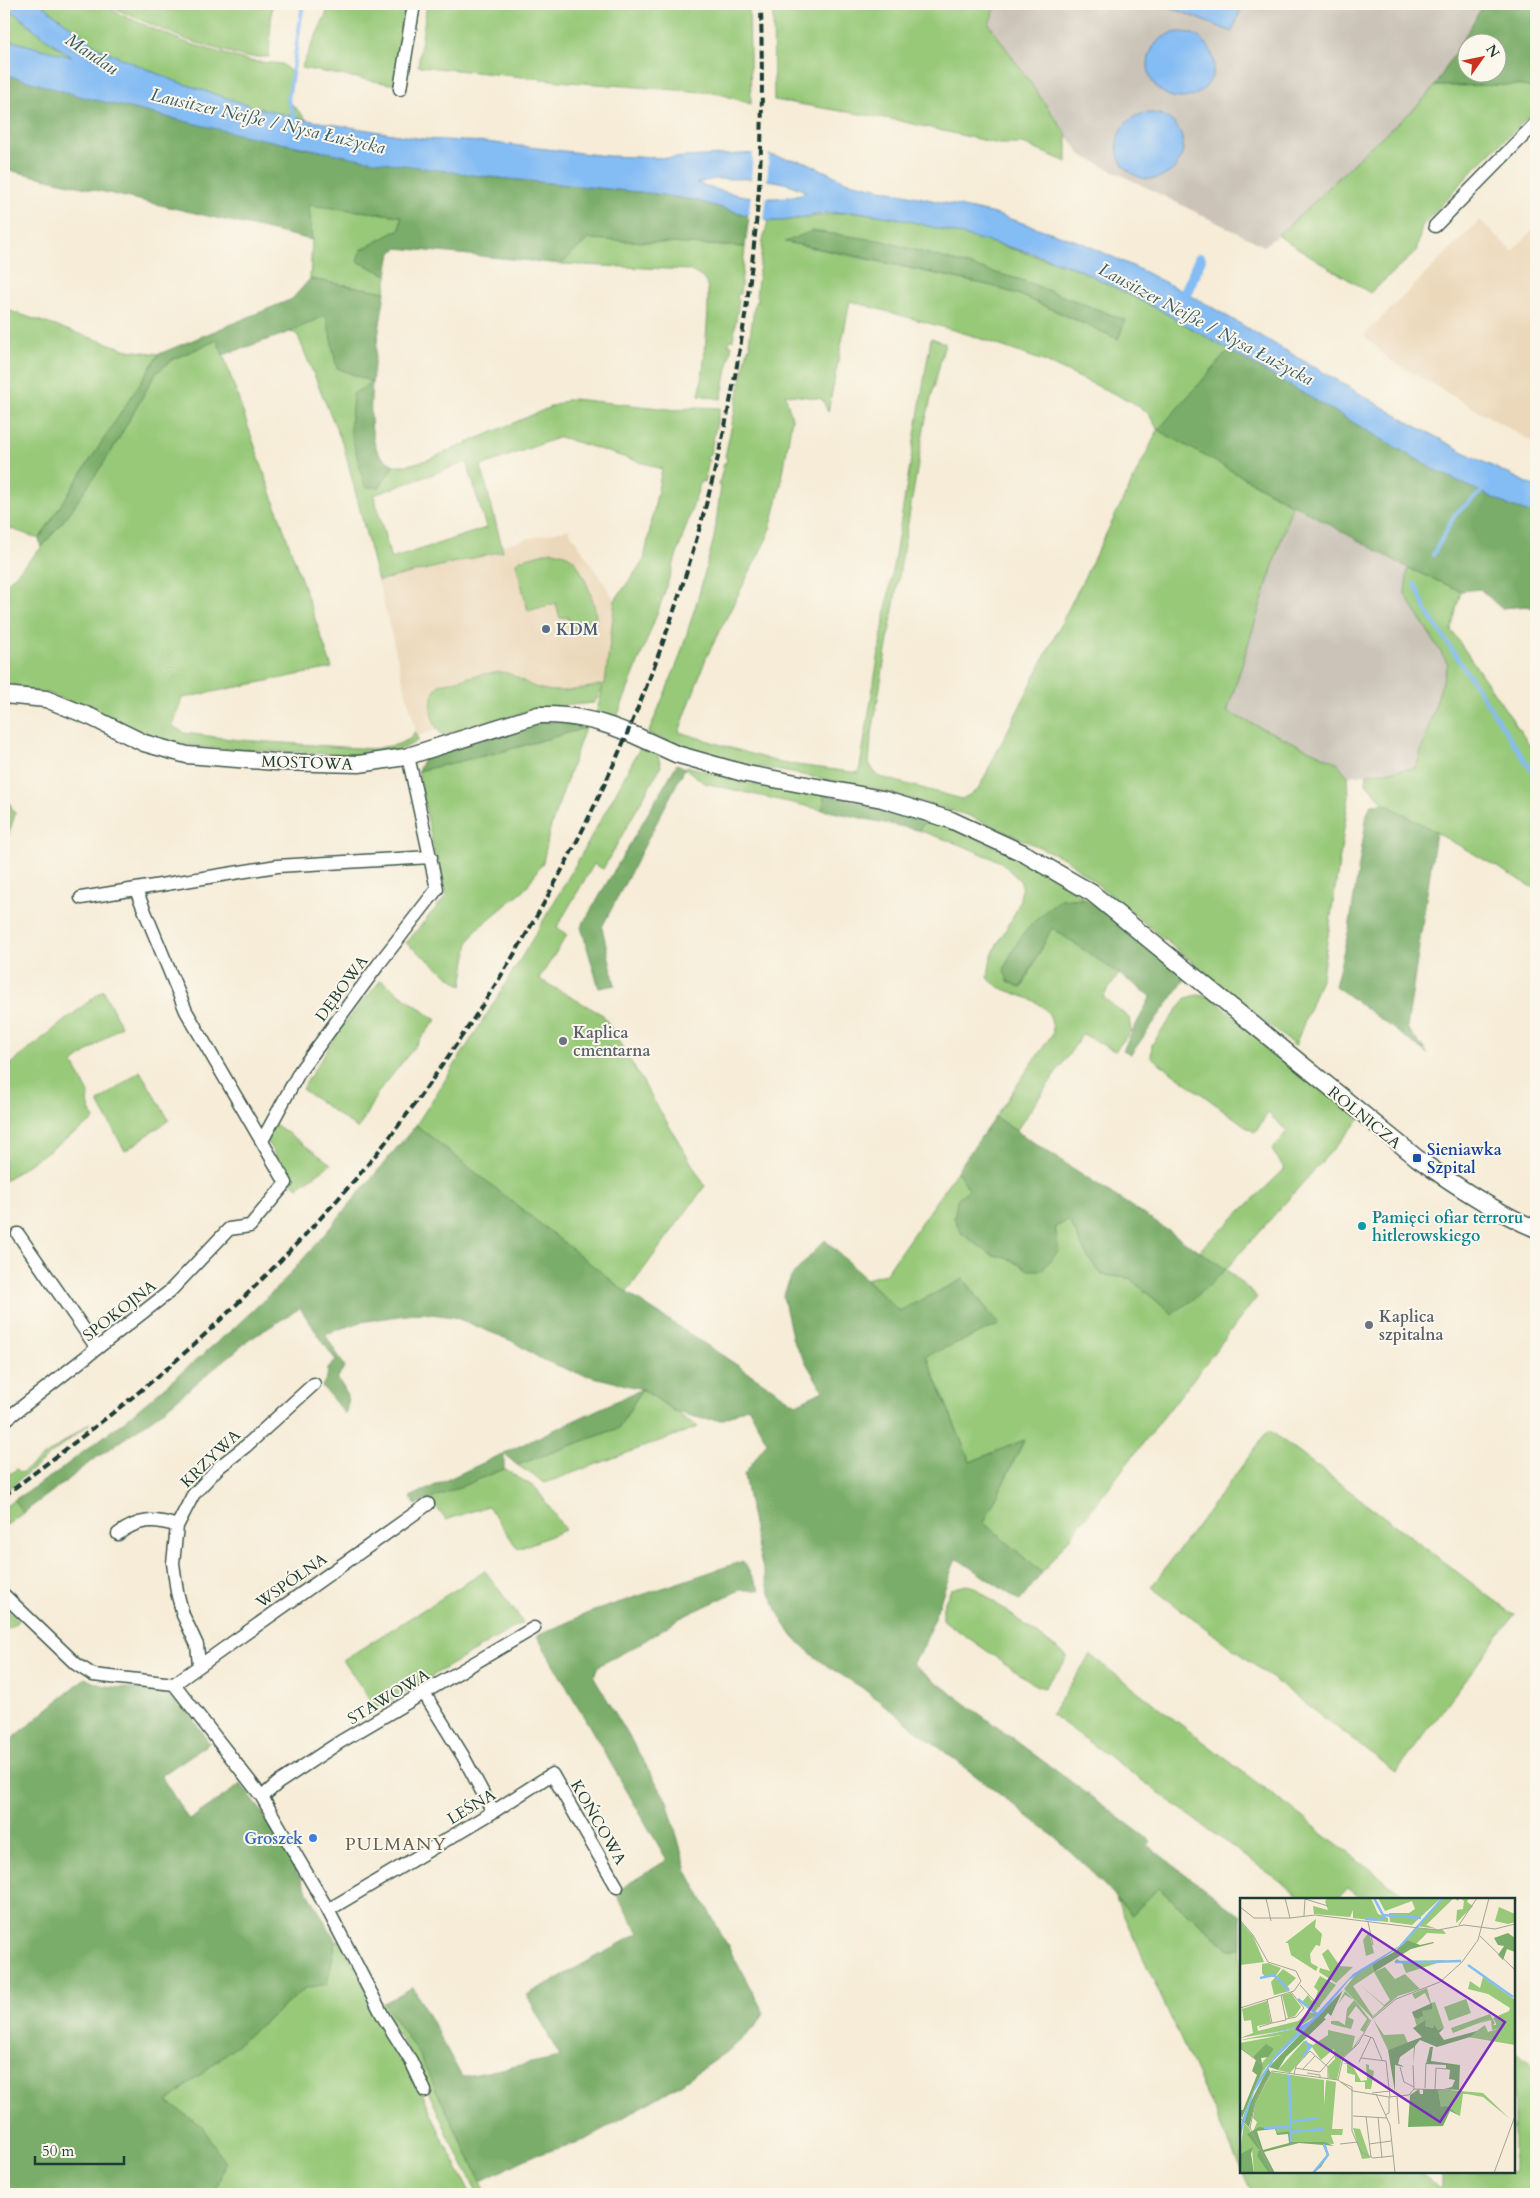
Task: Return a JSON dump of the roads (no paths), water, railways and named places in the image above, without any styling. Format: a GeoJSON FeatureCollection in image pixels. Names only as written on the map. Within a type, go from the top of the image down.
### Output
{"type":"FeatureCollection","features":[{"type":"Feature","properties":{"kind":"street"},"geometry":{"type":"LineString","coordinates":[[400,89],[414,4]]}},
{"type":"Feature","properties":{"kind":"street"},"geometry":{"type":"LineString","coordinates":[[1435,226],[1536,123]]}},
{"type":"Feature","properties":{"kind":"street","name":"MOSTOWA"},"geometry":{"type":"LineString","coordinates":[[4,695],[46,699],[90,717],[144,743],[187,754],[276,762],[359,764],[408,756],[538,715],[561,714],[580,717],[623,731]]}},
{"type":"Feature","properties":{"kind":"street","name":"ROLNICZA"},"geometry":{"type":"LineString","coordinates":[[623,731],[676,754],[747,774],[882,799],[925,812],[951,820],[1023,853],[1092,893],[1370,1122],[1439,1174],[1514,1220],[1536,1229]]}},
{"type":"Feature","properties":{"kind":"street","name":"DĘBOWA"},"geometry":{"type":"LineString","coordinates":[[262,1139],[300,1071],[437,889],[408,756]]}},
{"type":"Feature","properties":{"kind":"street"},"geometry":{"type":"LineString","coordinates":[[81,898],[277,866],[431,857]]}},
{"type":"Feature","properties":{"kind":"street"},"geometry":{"type":"LineString","coordinates":[[136,890],[186,1011],[227,1084],[262,1139]]}},
{"type":"Feature","properties":{"kind":"street","name":"SPOKOJNA"},"geometry":{"type":"LineString","coordinates":[[4,1420],[169,1292],[229,1229],[250,1226],[286,1183],[262,1139]]}},
{"type":"Feature","properties":{"kind":"street"},"geometry":{"type":"LineString","coordinates":[[18,1234],[97,1348]]}},
{"type":"Feature","properties":{"kind":"street","name":"KRZYWA"},"geometry":{"type":"LineString","coordinates":[[199,1665],[197,1645],[183,1615],[177,1592],[173,1564],[177,1526],[193,1495],[219,1467],[246,1446],[314,1384]]}},
{"type":"Feature","properties":{"kind":"street","name":"WSPÓLNA"},"geometry":{"type":"LineString","coordinates":[[174,1684],[428,1504]]}},
{"type":"Feature","properties":{"kind":"street"},"geometry":{"type":"LineString","coordinates":[[118,1534],[133,1524],[146,1520],[161,1520],[177,1526]]}},
{"type":"Feature","properties":{"kind":"street"},"geometry":{"type":"LineString","coordinates":[[4,1595],[76,1664],[93,1675],[174,1684],[262,1797],[328,1910],[384,2018],[411,2061],[425,2092]]}},
{"type":"Feature","properties":{"kind":"street","name":"STAWOWA"},"geometry":{"type":"LineString","coordinates":[[262,1797],[278,1782],[309,1762],[534,1628]]}},
{"type":"Feature","properties":{"kind":"street"},"geometry":{"type":"LineString","coordinates":[[424,1693],[493,1812]]}},
{"type":"Feature","properties":{"kind":"street","name":"LEŚNA"},"geometry":{"type":"LineString","coordinates":[[328,1910],[493,1812],[552,1774]]}},
{"type":"Feature","properties":{"kind":"street","name":"KOŃCOWA"},"geometry":{"type":"LineString","coordinates":[[552,1774],[618,1887]]}},
{"type":"Feature","properties":{"kind":"water"},"geometry":{"type":"Polygon","coordinates":[[[4,4],[41,4],[100,49],[172,80],[254,107],[307,120],[423,139],[486,142],[607,156],[667,158],[758,153],[806,162],[845,181],[995,214],[1080,242],[1141,270],[1201,301],[1410,423],[1477,459],[1536,487],[1536,515],[1512,507],[1435,470],[1160,310],[1078,269],[1031,253],[897,218],[857,212],[826,213],[784,221],[768,221],[698,201],[657,194],[480,176],[361,159],[246,136],[79,96],[4,74],[4,39],[72,57],[41,35],[4,4]],[[715,179],[697,183],[737,195],[752,197],[780,198],[806,192],[785,183],[774,181],[715,179]]]}},
{"type":"Feature","properties":{"kind":"water"},"geometry":{"type":"Polygon","coordinates":[[[1165,4],[1243,4],[1232,32],[1165,4]]]}},
{"type":"Feature","properties":{"kind":"water"},"geometry":{"type":"Polygon","coordinates":[[[1181,32],[1194,35],[1204,42],[1211,52],[1214,65],[1211,78],[1204,88],[1194,95],[1181,98],[1168,95],[1158,88],[1151,78],[1148,65],[1151,52],[1158,42],[1168,35],[1181,32]]]}},
{"type":"Feature","properties":{"kind":"water"},"geometry":{"type":"Polygon","coordinates":[[[1150,113],[1163,116],[1173,123],[1180,133],[1183,146],[1180,159],[1173,169],[1163,176],[1150,179],[1137,176],[1127,169],[1120,159],[1117,146],[1120,133],[1127,123],[1137,116],[1150,113]]]}},
{"type":"Feature","properties":{"kind":"waterway","name":"Lausitzer Neiße / Nysa Łużycka"},"geometry":{"type":"LineString","coordinates":[[296,121],[288,100],[303,4]]}},
{"type":"Feature","properties":{"kind":"waterway","name":"Lausitzer Neiße / Nysa Łużycka"},"geometry":{"type":"LineString","coordinates":[[1186,293],[1200,259]]}},
{"type":"Feature","properties":{"kind":"waterway"},"geometry":{"type":"LineString","coordinates":[[1433,555],[1456,513],[1485,489]]}},
{"type":"Feature","properties":{"kind":"waterway"},"geometry":{"type":"LineString","coordinates":[[1415,584],[1427,612],[1536,777]]}},
{"type":"Feature","properties":{"kind":"railway"},"geometry":{"type":"LineString","coordinates":[[4,1496],[85,1435],[186,1352],[275,1266],[355,1180],[402,1121],[460,1039],[522,942],[577,842],[625,739],[666,633],[700,525],[727,415],[747,303],[759,188],[762,119],[761,4]]}},
{"type":"Feature","properties":{"kind":"place","name":"KDM"},"geometry":{"type":"Point","coordinates":[546,629]}},
{"type":"Feature","properties":{"kind":"place","name":"Kaplica cmentarna"},"geometry":{"type":"Point","coordinates":[563,1041]}},
{"type":"Feature","properties":{"kind":"place","name":"Sieniawka Szpital"},"geometry":{"type":"Point","coordinates":[1417,1158]}},
{"type":"Feature","properties":{"kind":"place","name":"Pamięci ofiar terroru hitlerowskiego"},"geometry":{"type":"Point","coordinates":[1362,1226]}},
{"type":"Feature","properties":{"kind":"place","name":"Kaplica szpitalna"},"geometry":{"type":"Point","coordinates":[1369,1325]}},
{"type":"Feature","properties":{"kind":"place","name":"Groszek"},"geometry":{"type":"Point","coordinates":[313,1838]}},
{"type":"Feature","properties":{"kind":"district","name":"PULMANY"},"geometry":{"type":"Point","coordinates":[396,1844]}},
{"type":"Feature","properties":{"kind":"water label","name":"Mandau"},"geometry":{"type":"Point","coordinates":[92,54]}}]}
